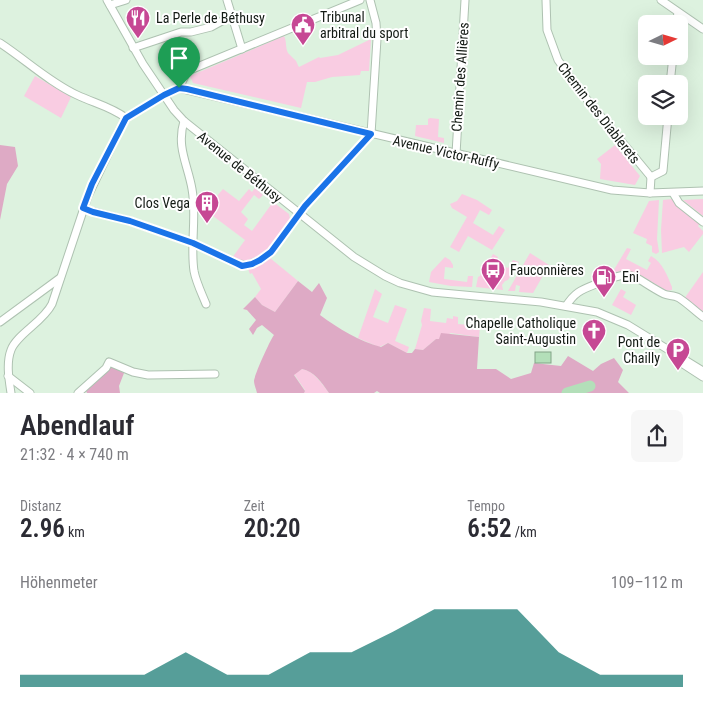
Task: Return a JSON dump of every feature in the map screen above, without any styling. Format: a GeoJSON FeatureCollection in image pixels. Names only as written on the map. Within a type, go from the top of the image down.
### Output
{"type":"FeatureCollection","features":[{"type":"Feature","properties":{"kind":"street"},"geometry":{"type":"LineString","coordinates":[[109,3],[126,0]]}},
{"type":"Feature","properties":{"kind":"street"},"geometry":{"type":"LineString","coordinates":[[227,0],[242,49]]}},
{"type":"Feature","properties":{"kind":"street"},"geometry":{"type":"LineString","coordinates":[[11,393],[8,376],[11,350],[18,340],[44,317],[49,310],[58,290],[60,278],[92,184],[126,118],[179,88],[190,70],[360,0]]}},
{"type":"Feature","properties":{"kind":"street"},"geometry":{"type":"LineString","coordinates":[[83,208],[130,221],[193,243],[242,266],[260,260],[271,252],[305,206],[371,134],[377,39],[376,23],[370,0]]}},
{"type":"Feature","properties":{"kind":"street","name":"Chemin des Allières"},"geometry":{"type":"LineString","coordinates":[[456,154],[465,0]]}},
{"type":"Feature","properties":{"kind":"street","name":"Chemin des Diablerets"},"geometry":{"type":"LineString","coordinates":[[546,0],[547,30],[558,60],[583,95],[651,177],[650,193]]}},
{"type":"Feature","properties":{"kind":"street"},"geometry":{"type":"LineString","coordinates":[[660,0],[703,29]]}},
{"type":"Feature","properties":{"kind":"street","name":"Avenue de Béthusy"},"geometry":{"type":"LineString","coordinates":[[109,3],[133,48],[174,110],[184,121],[354,257],[377,272],[400,283],[432,292],[566,306],[598,312],[626,324],[703,371]]}},
{"type":"Feature","properties":{"kind":"street"},"geometry":{"type":"LineString","coordinates":[[133,48],[181,32],[191,32],[211,27],[232,16]]}},
{"type":"Feature","properties":{"kind":"street"},"geometry":{"type":"LineString","coordinates":[[0,43],[44,76],[77,96],[114,110],[126,118]]}},
{"type":"Feature","properties":{"kind":"street","name":"Avenue Victor-Ruffy"},"geometry":{"type":"LineString","coordinates":[[179,88],[612,190],[650,193],[703,191]]}},
{"type":"Feature","properties":{"kind":"street"},"geometry":{"type":"LineString","coordinates":[[184,121],[180,133],[184,162],[192,188],[194,272],[206,304]]}},
{"type":"Feature","properties":{"kind":"street"},"geometry":{"type":"LineString","coordinates":[[651,177],[663,171],[667,125]]}},
{"type":"Feature","properties":{"kind":"street"},"geometry":{"type":"LineString","coordinates":[[673,192],[676,200],[703,222]]}},
{"type":"Feature","properties":{"kind":"street"},"geometry":{"type":"LineString","coordinates":[[566,306],[572,297],[582,289],[614,276],[629,275],[637,277],[666,295],[678,297],[703,317]]}},
{"type":"Feature","properties":{"kind":"street"},"geometry":{"type":"LineString","coordinates":[[0,322],[60,278]]}},
{"type":"Feature","properties":{"kind":"street","name":"Avenue de Béthusy"},"geometry":{"type":"LineString","coordinates":[[674,355],[683,364],[703,377]]}},
{"type":"Feature","properties":{"kind":"street"},"geometry":{"type":"LineString","coordinates":[[78,393],[106,368],[109,362],[133,372],[148,375],[215,374]]}},
{"type":"Feature","properties":{"kind":"street"},"geometry":{"type":"LineString","coordinates":[[8,376],[30,393]]}},
{"type":"Feature","properties":{"kind":"shaded area"},"geometry":{"type":"Polygon","coordinates":[[[284,36],[288,53],[299,67],[319,57],[338,55],[371,39],[369,71],[361,71],[360,75],[332,77],[315,82],[307,82],[301,108],[193,83],[190,76],[284,36]]]}},
{"type":"Feature","properties":{"kind":"shaded area"},"geometry":{"type":"Polygon","coordinates":[[[35,76],[71,97],[61,118],[24,96],[35,76]]]}},
{"type":"Feature","properties":{"kind":"shaded area"},"geometry":{"type":"Polygon","coordinates":[[[428,119],[439,119],[438,137],[444,138],[444,143],[415,136],[416,125],[428,125],[428,119]]]}},
{"type":"Feature","properties":{"kind":"shaded area"},"geometry":{"type":"Polygon","coordinates":[[[0,145],[15,147],[18,166],[7,184],[0,220],[0,145]]]}},
{"type":"Feature","properties":{"kind":"shaded area"},"geometry":{"type":"Polygon","coordinates":[[[615,145],[640,176],[635,185],[600,179],[601,164],[597,159],[615,145]]]}},
{"type":"Feature","properties":{"kind":"shaded area"},"geometry":{"type":"Polygon","coordinates":[[[255,188],[263,195],[259,199],[254,195],[241,212],[248,219],[244,225],[252,231],[273,202],[289,214],[290,219],[273,243],[259,256],[241,261],[232,258],[245,240],[205,210],[223,189],[239,201],[249,189],[252,192],[255,188]]]}},
{"type":"Feature","properties":{"kind":"shaded area"},"geometry":{"type":"Polygon","coordinates":[[[462,194],[477,200],[492,210],[489,215],[480,210],[473,223],[493,235],[499,226],[505,230],[492,250],[468,236],[459,252],[450,247],[467,217],[452,208],[450,204],[457,201],[462,194]]]}},
{"type":"Feature","properties":{"kind":"shaded area"},"geometry":{"type":"Polygon","coordinates":[[[672,199],[700,223],[698,226],[703,231],[703,234],[689,252],[684,247],[662,253],[663,200],[672,199]]]}},
{"type":"Feature","properties":{"kind":"shaded area"},"geometry":{"type":"Polygon","coordinates":[[[703,199],[703,216],[683,200],[703,199]]]}},
{"type":"Feature","properties":{"kind":"shaded area"},"geometry":{"type":"Polygon","coordinates":[[[659,200],[657,239],[659,252],[656,254],[652,252],[652,246],[646,243],[647,239],[633,233],[649,201],[659,200]]]}},
{"type":"Feature","properties":{"kind":"shaded area"},"geometry":{"type":"Polygon","coordinates":[[[627,248],[631,249],[626,259],[647,270],[651,263],[648,261],[651,256],[659,262],[672,290],[666,291],[647,279],[627,271],[612,273],[627,248]]]}},
{"type":"Feature","properties":{"kind":"shaded area"},"geometry":{"type":"Polygon","coordinates":[[[530,253],[549,265],[533,293],[519,292],[520,286],[516,285],[515,291],[508,291],[530,253]]]}},
{"type":"Feature","properties":{"kind":"shaded area"},"geometry":{"type":"Polygon","coordinates":[[[493,254],[498,257],[496,263],[508,268],[513,260],[519,262],[508,280],[502,285],[503,290],[476,287],[478,277],[493,254]]]}},
{"type":"Feature","properties":{"kind":"shaded area"},"geometry":{"type":"Polygon","coordinates":[[[445,257],[450,260],[453,268],[445,267],[444,279],[467,282],[468,276],[473,276],[472,287],[429,282],[431,272],[445,257]]]}},
{"type":"Feature","properties":{"kind":"shaded area"},"geometry":{"type":"Polygon","coordinates":[[[270,258],[298,281],[275,312],[262,305],[255,297],[261,289],[248,269],[260,265],[270,258]]]}},
{"type":"Feature","properties":{"kind":"shaded area"},"geometry":{"type":"Polygon","coordinates":[[[703,272],[703,315],[684,299],[703,272]]]}},
{"type":"Feature","properties":{"kind":"shaded area"},"geometry":{"type":"Polygon","coordinates":[[[298,281],[312,292],[319,283],[327,298],[320,315],[349,334],[381,347],[388,343],[407,353],[412,353],[415,349],[423,350],[436,339],[439,339],[441,333],[479,337],[477,369],[496,369],[511,379],[531,373],[534,363],[561,366],[568,356],[593,371],[601,364],[614,358],[623,370],[618,382],[629,393],[380,393],[377,391],[374,393],[329,393],[314,375],[302,369],[294,375],[305,391],[304,393],[257,393],[254,382],[255,378],[262,358],[274,335],[262,325],[257,328],[253,335],[249,329],[256,320],[247,310],[243,309],[255,297],[262,305],[275,312],[298,281]]]}},
{"type":"Feature","properties":{"kind":"shaded area"},"geometry":{"type":"Polygon","coordinates":[[[375,289],[382,294],[373,317],[388,323],[395,305],[407,309],[395,341],[409,347],[407,353],[388,343],[379,347],[358,338],[375,289]]]}},
{"type":"Feature","properties":{"kind":"shaded area"},"geometry":{"type":"Polygon","coordinates":[[[621,289],[626,292],[623,297],[636,305],[631,315],[612,305],[621,289]]]}},
{"type":"Feature","properties":{"kind":"shaded area"},"geometry":{"type":"Polygon","coordinates":[[[424,308],[431,309],[430,321],[446,323],[447,318],[453,319],[453,316],[458,317],[458,324],[480,326],[479,337],[451,333],[436,339],[423,350],[415,349],[422,325],[424,308]]]}},
{"type":"Feature","properties":{"kind":"shaded area"},"geometry":{"type":"Polygon","coordinates":[[[535,352],[551,352],[551,363],[535,363],[535,352]]]}},
{"type":"Feature","properties":{"kind":"shaded area"},"geometry":{"type":"Polygon","coordinates":[[[111,366],[124,373],[119,386],[120,393],[87,393],[86,391],[111,366]]]}},
{"type":"Feature","properties":{"kind":"shaded area"},"geometry":{"type":"Polygon","coordinates":[[[302,369],[314,375],[329,393],[304,393],[305,390],[294,374],[302,369]]]}},
{"type":"Feature","properties":{"kind":"waterway"},"geometry":{"type":"LineString","coordinates":[[567,393],[590,386]]}},
{"type":"Feature","properties":{"kind":"place","name":"La Perle de Béthusy"},"geometry":{"type":"Point","coordinates":[138,39]}},
{"type":"Feature","properties":{"kind":"place","name":"Tribunal arbitral du sport"},"geometry":{"type":"Point","coordinates":[303,46]}},
{"type":"Feature","properties":{"kind":"place","name":"Clos Vega"},"geometry":{"type":"Point","coordinates":[207,224]}},
{"type":"Feature","properties":{"kind":"place","name":"Fauconnières"},"geometry":{"type":"Point","coordinates":[493,291]}},
{"type":"Feature","properties":{"kind":"place","name":"Eni"},"geometry":{"type":"Point","coordinates":[604,298]}},
{"type":"Feature","properties":{"kind":"place","name":"Chapelle Catholique Saint-Augustin"},"geometry":{"type":"Point","coordinates":[594,352]}},
{"type":"Feature","properties":{"kind":"place","name":"Pont de Chailly"},"geometry":{"type":"Point","coordinates":[678,371]}},
{"type":"Feature","properties":{"kind":"route"},"geometry":{"type":"LineString","coordinates":[[179,88],[371,134],[305,206],[271,252],[266,257],[252,264],[242,266],[193,243],[130,221],[83,208],[92,184],[126,118],[179,88]]}}]}
